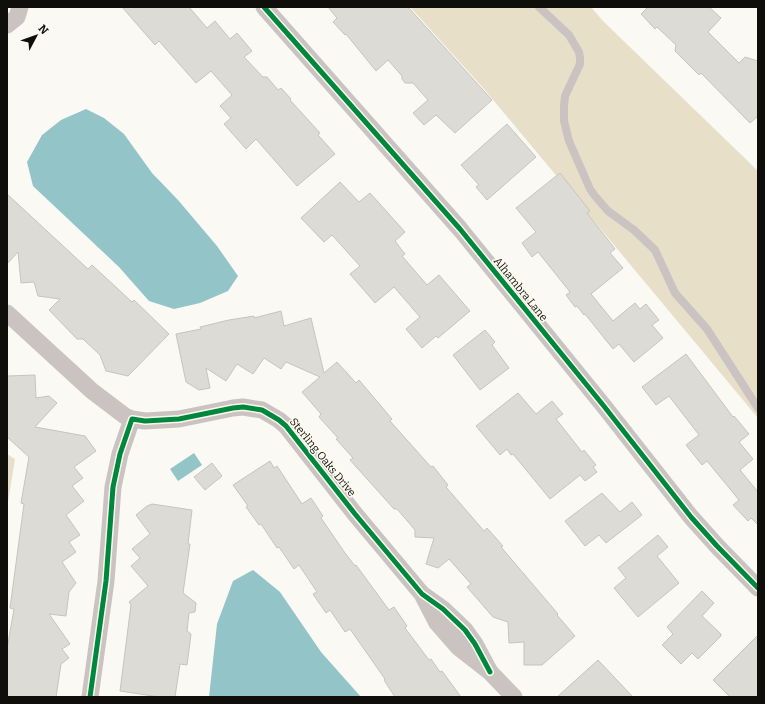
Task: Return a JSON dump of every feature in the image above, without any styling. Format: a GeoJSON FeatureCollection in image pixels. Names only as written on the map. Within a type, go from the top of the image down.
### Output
{"type":"FeatureCollection","features":[{"type":"Feature","properties":{"kind":"street"},"geometry":{"type":"LineString","coordinates":[[7,25],[17,17],[20,7]]}},
{"type":"Feature","properties":{"kind":"street","name":"Alhambra Lane"},"geometry":{"type":"LineString","coordinates":[[264,7],[460,229],[603,405],[691,517],[758,588]]}},
{"type":"Feature","properties":{"kind":"street","name":"Sterling Oaks Drive"},"geometry":{"type":"LineString","coordinates":[[7,313],[92,391],[125,416],[132,419],[180,419],[243,407],[258,409],[271,414],[286,426],[355,514],[422,594],[437,623],[458,647],[490,672],[514,697]]}},
{"type":"Feature","properties":{"kind":"street"},"geometry":{"type":"LineString","coordinates":[[90,697],[106,581],[113,487],[120,454],[132,419]]}},
{"type":"Feature","properties":{"kind":"lane"},"geometry":{"type":"LineString","coordinates":[[539,7],[569,35],[579,52],[580,64],[565,96],[564,120],[569,142],[590,189],[608,211],[644,238],[655,250],[675,294],[707,329],[758,408]]}},
{"type":"Feature","properties":{"kind":"shaded area"},"geometry":{"type":"Polygon","coordinates":[[[410,7],[591,7],[603,21],[758,171],[758,418],[484,89],[410,7]]]}},
{"type":"Feature","properties":{"kind":"shaded area"},"geometry":{"type":"Polygon","coordinates":[[[7,454],[15,459],[7,508],[7,454]]]}},
{"type":"Feature","properties":{"kind":"water"},"geometry":{"type":"Polygon","coordinates":[[[86,109],[104,118],[124,134],[152,173],[178,200],[217,246],[238,276],[228,291],[200,303],[174,309],[149,301],[119,267],[33,186],[27,162],[42,135],[61,120],[86,109]]]}},
{"type":"Feature","properties":{"kind":"water"},"geometry":{"type":"Polygon","coordinates":[[[194,453],[202,465],[178,481],[170,469],[194,453]]]}},
{"type":"Feature","properties":{"kind":"water"},"geometry":{"type":"Polygon","coordinates":[[[253,570],[280,592],[321,652],[361,697],[209,697],[217,624],[233,581],[253,570]]]}},
{"type":"Feature","properties":{"kind":"building"},"geometry":{"type":"Polygon","coordinates":[[[122,7],[189,7],[207,28],[215,21],[230,39],[237,33],[252,51],[244,57],[263,77],[267,77],[278,90],[281,88],[320,133],[318,135],[335,154],[297,186],[256,139],[246,149],[224,124],[231,118],[220,106],[232,95],[211,71],[196,83],[159,41],[155,45],[122,7]]]}},
{"type":"Feature","properties":{"kind":"building"},"geometry":{"type":"Polygon","coordinates":[[[328,7],[408,7],[492,100],[455,133],[436,115],[424,125],[413,113],[428,100],[413,83],[405,83],[402,76],[388,60],[376,71],[346,34],[345,35],[333,22],[337,18],[328,7]]]}},
{"type":"Feature","properties":{"kind":"building"},"geometry":{"type":"Polygon","coordinates":[[[648,7],[709,7],[721,18],[708,32],[739,63],[745,57],[758,61],[758,116],[750,123],[701,73],[699,75],[675,51],[676,45],[657,27],[655,29],[641,14],[648,7]]]}},
{"type":"Feature","properties":{"kind":"building"},"geometry":{"type":"Polygon","coordinates":[[[507,124],[536,157],[487,200],[476,187],[479,185],[461,165],[507,124]]]}},
{"type":"Feature","properties":{"kind":"building"},"geometry":{"type":"Polygon","coordinates":[[[560,173],[590,211],[587,213],[615,249],[610,253],[623,268],[591,294],[613,321],[635,303],[640,309],[646,304],[659,320],[652,325],[663,338],[634,362],[619,344],[613,349],[585,314],[584,315],[577,306],[575,307],[566,295],[570,292],[538,252],[532,257],[522,243],[536,232],[516,208],[560,173]]]}},
{"type":"Feature","properties":{"kind":"building"},"geometry":{"type":"Polygon","coordinates":[[[340,182],[359,202],[370,193],[405,232],[395,241],[405,254],[402,256],[427,285],[439,275],[470,311],[438,338],[436,336],[422,348],[406,329],[420,317],[394,287],[375,303],[350,274],[360,266],[332,235],[324,242],[301,218],[340,182]]]}},
{"type":"Feature","properties":{"kind":"building"},"geometry":{"type":"Polygon","coordinates":[[[7,194],[88,269],[92,265],[132,302],[134,300],[169,334],[128,376],[106,371],[100,355],[83,339],[77,339],[49,310],[60,299],[38,296],[34,282],[21,283],[18,252],[7,264],[7,194]]]}},
{"type":"Feature","properties":{"kind":"building"},"geometry":{"type":"Polygon","coordinates":[[[281,311],[284,326],[311,318],[324,373],[337,362],[356,383],[359,380],[392,419],[390,421],[431,467],[433,466],[448,485],[446,487],[484,531],[487,528],[503,546],[501,547],[575,636],[542,665],[524,665],[524,642],[509,643],[508,622],[493,617],[467,587],[471,584],[449,559],[438,568],[426,564],[434,538],[415,537],[415,530],[350,460],[353,458],[336,439],[338,438],[319,417],[321,414],[302,392],[320,377],[286,362],[281,369],[264,358],[253,374],[237,364],[226,381],[206,368],[210,388],[199,390],[186,382],[176,334],[201,329],[200,327],[229,320],[254,316],[254,318],[281,311]]]}},
{"type":"Feature","properties":{"kind":"building"},"geometry":{"type":"Polygon","coordinates":[[[485,330],[495,342],[492,345],[509,368],[480,390],[453,355],[485,330]]]}},
{"type":"Feature","properties":{"kind":"building"},"geometry":{"type":"Polygon","coordinates":[[[686,354],[733,417],[734,416],[749,434],[739,442],[753,459],[740,470],[758,492],[758,525],[751,518],[748,521],[733,505],[739,500],[707,461],[702,465],[686,445],[699,435],[669,396],[656,405],[642,387],[686,354]]]}},
{"type":"Feature","properties":{"kind":"building"},"geometry":{"type":"Polygon","coordinates":[[[35,375],[36,398],[49,396],[57,403],[35,427],[85,436],[96,451],[74,467],[83,478],[72,486],[84,501],[66,515],[80,535],[69,542],[76,552],[62,562],[76,583],[69,592],[66,616],[49,614],[70,644],[62,649],[69,658],[61,664],[56,697],[7,697],[7,649],[14,609],[10,608],[24,504],[21,503],[29,457],[7,437],[7,376],[35,375]]]}},
{"type":"Feature","properties":{"kind":"building"},"geometry":{"type":"Polygon","coordinates":[[[518,393],[536,414],[552,401],[563,414],[556,419],[582,452],[584,450],[596,465],[593,467],[597,472],[585,481],[580,475],[550,499],[513,454],[511,455],[507,449],[500,455],[476,426],[518,393]]]}},
{"type":"Feature","properties":{"kind":"building"},"geometry":{"type":"Polygon","coordinates":[[[270,461],[274,468],[277,466],[302,504],[311,498],[323,516],[321,518],[345,553],[355,566],[356,565],[389,610],[394,607],[407,626],[405,628],[429,660],[431,659],[440,672],[442,671],[461,697],[395,697],[384,680],[385,679],[350,629],[345,632],[330,610],[326,613],[313,594],[317,592],[299,565],[294,569],[279,547],[277,548],[261,524],[259,525],[233,485],[270,461]]]}},
{"type":"Feature","properties":{"kind":"building"},"geometry":{"type":"Polygon","coordinates":[[[212,463],[222,476],[205,490],[194,477],[212,463]]]}},
{"type":"Feature","properties":{"kind":"building"},"geometry":{"type":"Polygon","coordinates":[[[602,493],[620,512],[632,502],[642,515],[606,543],[599,535],[585,546],[565,521],[602,493]]]}},
{"type":"Feature","properties":{"kind":"building"},"geometry":{"type":"Polygon","coordinates":[[[152,504],[192,510],[188,544],[190,544],[183,593],[196,603],[195,612],[189,613],[187,631],[191,634],[187,665],[180,664],[175,697],[160,697],[120,691],[131,605],[129,602],[148,586],[131,566],[140,558],[132,549],[150,534],[136,515],[152,504]]]}},
{"type":"Feature","properties":{"kind":"building"},"geometry":{"type":"Polygon","coordinates":[[[658,535],[668,547],[657,556],[679,583],[638,617],[614,588],[626,578],[618,568],[658,535]]]}},
{"type":"Feature","properties":{"kind":"building"},"geometry":{"type":"Polygon","coordinates":[[[702,591],[714,603],[702,616],[721,634],[721,636],[698,659],[692,653],[681,664],[662,645],[673,634],[667,627],[702,591]]]}},
{"type":"Feature","properties":{"kind":"building"},"geometry":{"type":"Polygon","coordinates":[[[758,635],[758,697],[730,697],[713,680],[758,635]]]}},
{"type":"Feature","properties":{"kind":"building"},"geometry":{"type":"Polygon","coordinates":[[[598,660],[633,697],[557,697],[598,660]]]}},
{"type":"Feature","properties":{"kind":"cycle path"},"geometry":{"type":"LineString","coordinates":[[264,7],[460,229],[603,405],[691,517],[758,588]]}},
{"type":"Feature","properties":{"kind":"cycle path"},"geometry":{"type":"LineString","coordinates":[[90,697],[106,581],[113,487],[120,454],[132,419],[145,421],[179,419],[243,407],[262,410],[286,426],[355,514],[422,594],[443,609],[465,630],[475,644],[490,672]]}}]}
